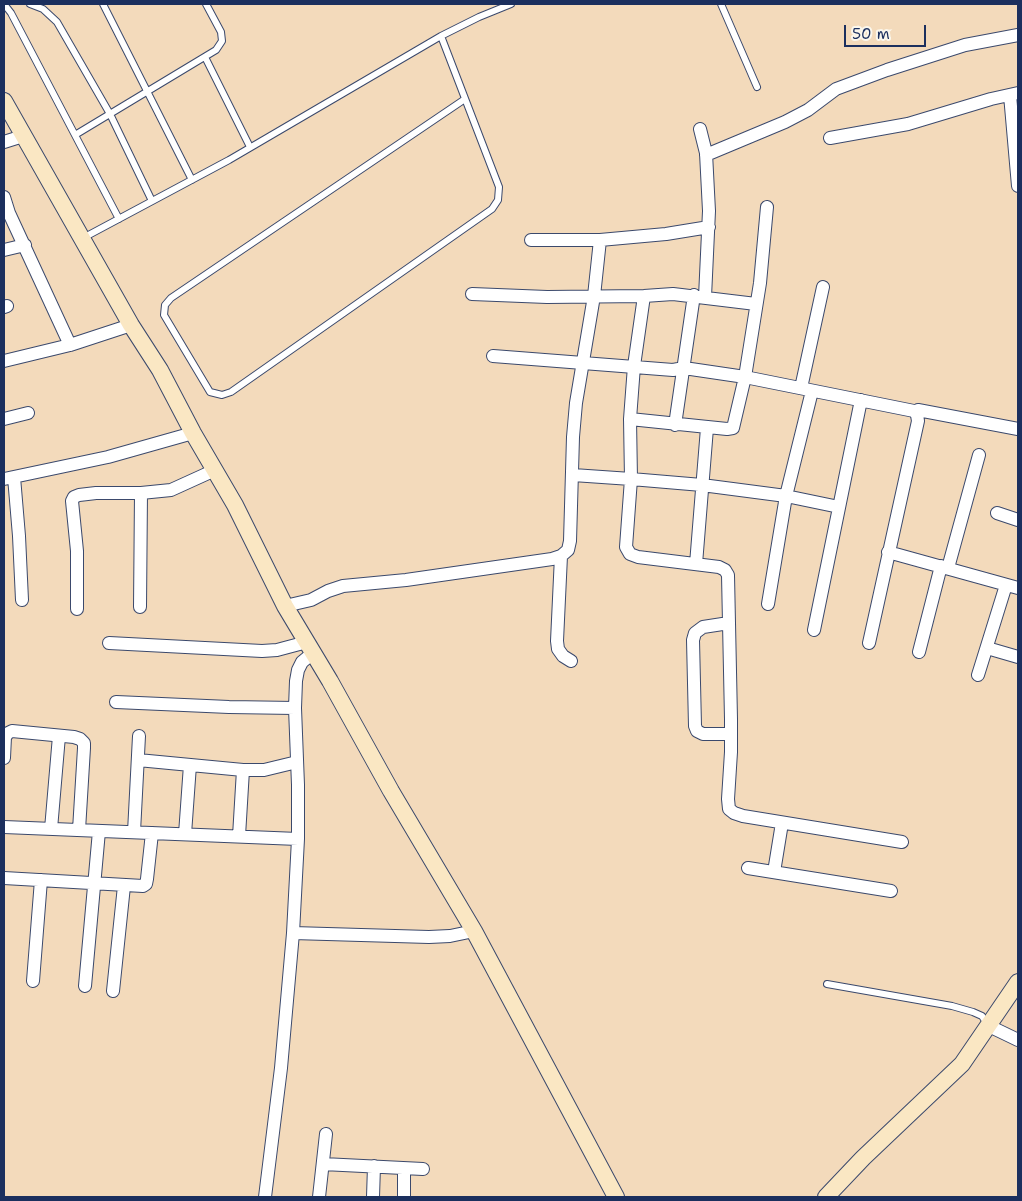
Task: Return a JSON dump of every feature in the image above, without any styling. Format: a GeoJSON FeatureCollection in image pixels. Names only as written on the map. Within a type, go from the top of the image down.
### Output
{"type":"FeatureCollection","features":[{"type":"Feature","properties":{"kind":"street"},"geometry":{"type":"LineString","coordinates":[[706,155],[785,122],[808,110],[836,88],[964,46],[1018,35]]}},
{"type":"Feature","properties":{"kind":"street"},"geometry":{"type":"LineString","coordinates":[[830,138],[908,124],[1014,94],[1018,186]]}},
{"type":"Feature","properties":{"kind":"street"},"geometry":{"type":"LineString","coordinates":[[4,101],[131,325],[160,370],[193,433],[235,505],[285,606],[474,931],[616,1197]]}},
{"type":"Feature","properties":{"kind":"street"},"geometry":{"type":"LineString","coordinates":[[675,425],[684,368],[699,296],[709,227],[706,155],[700,129]]}},
{"type":"Feature","properties":{"kind":"street"},"geometry":{"type":"LineString","coordinates":[[4,142],[24,136]]}},
{"type":"Feature","properties":{"kind":"street"},"geometry":{"type":"LineString","coordinates":[[4,197],[9,213],[70,345]]}},
{"type":"Feature","properties":{"kind":"street"},"geometry":{"type":"LineString","coordinates":[[630,419],[727,430],[733,428],[745,377],[763,256],[767,207]]}},
{"type":"Feature","properties":{"kind":"street"},"geometry":{"type":"LineString","coordinates":[[531,240],[600,240],[666,234],[709,227]]}},
{"type":"Feature","properties":{"kind":"street"},"geometry":{"type":"LineString","coordinates":[[285,606],[311,600],[343,586],[552,559],[561,556],[568,550],[573,476],[573,438],[594,296],[600,240]]}},
{"type":"Feature","properties":{"kind":"street"},"geometry":{"type":"LineString","coordinates":[[4,250],[25,245]]}},
{"type":"Feature","properties":{"kind":"street"},"geometry":{"type":"LineString","coordinates":[[768,604],[823,287]]}},
{"type":"Feature","properties":{"kind":"street"},"geometry":{"type":"LineString","coordinates":[[472,294],[547,297],[673,294],[756,304]]}},
{"type":"Feature","properties":{"kind":"street"},"geometry":{"type":"LineString","coordinates":[[644,296],[634,366],[630,419],[631,478],[626,547],[630,554],[638,557],[719,567],[725,570],[728,575],[731,734],[729,809],[743,816],[902,842]]}},
{"type":"Feature","properties":{"kind":"street"},"geometry":{"type":"LineString","coordinates":[[4,361],[70,345],[131,325]]}},
{"type":"Feature","properties":{"kind":"street"},"geometry":{"type":"LineString","coordinates":[[493,356],[673,370],[684,368],[745,377],[914,411],[918,421],[868,643]]}},
{"type":"Feature","properties":{"kind":"street"},"geometry":{"type":"LineString","coordinates":[[814,630],[861,400]]}},
{"type":"Feature","properties":{"kind":"street"},"geometry":{"type":"LineString","coordinates":[[918,410],[1018,429]]}},
{"type":"Feature","properties":{"kind":"street"},"geometry":{"type":"LineString","coordinates":[[4,419],[28,413]]}},
{"type":"Feature","properties":{"kind":"street"},"geometry":{"type":"LineString","coordinates":[[696,564],[707,428]]}},
{"type":"Feature","properties":{"kind":"street"},"geometry":{"type":"LineString","coordinates":[[22,600],[19,536],[9,478],[108,457],[193,433]]}},
{"type":"Feature","properties":{"kind":"street"},"geometry":{"type":"LineString","coordinates":[[919,652],[979,455]]}},
{"type":"Feature","properties":{"kind":"street"},"geometry":{"type":"LineString","coordinates":[[77,609],[77,551],[72,501],[74,497],[96,493],[141,493],[171,490],[215,470]]}},
{"type":"Feature","properties":{"kind":"street"},"geometry":{"type":"LineString","coordinates":[[573,476],[631,478],[702,486],[786,496],[839,506]]}},
{"type":"Feature","properties":{"kind":"street"},"geometry":{"type":"LineString","coordinates":[[140,607],[141,493]]}},
{"type":"Feature","properties":{"kind":"street"},"geometry":{"type":"LineString","coordinates":[[997,514],[1018,520]]}},
{"type":"Feature","properties":{"kind":"street"},"geometry":{"type":"LineString","coordinates":[[888,552],[1012,586],[978,675]]}},
{"type":"Feature","properties":{"kind":"street"},"geometry":{"type":"LineString","coordinates":[[561,556],[557,641],[558,649],[563,656],[571,661]]}},
{"type":"Feature","properties":{"kind":"street"},"geometry":{"type":"LineString","coordinates":[[729,623],[703,627],[695,633],[693,640],[695,726],[697,731],[703,734],[731,734]]}},
{"type":"Feature","properties":{"kind":"street"},"geometry":{"type":"LineString","coordinates":[[109,643],[262,651],[310,648]]}},
{"type":"Feature","properties":{"kind":"street"},"geometry":{"type":"LineString","coordinates":[[265,1197],[281,1068],[293,933],[298,839],[295,708],[298,670],[310,648]]}},
{"type":"Feature","properties":{"kind":"street"},"geometry":{"type":"LineString","coordinates":[[987,648],[1018,658]]}},
{"type":"Feature","properties":{"kind":"street"},"geometry":{"type":"LineString","coordinates":[[116,702],[295,708]]}},
{"type":"Feature","properties":{"kind":"street"},"geometry":{"type":"LineString","coordinates":[[4,758],[5,737],[12,731],[80,739],[84,743],[79,830]]}},
{"type":"Feature","properties":{"kind":"street"},"geometry":{"type":"LineString","coordinates":[[51,829],[59,736]]}},
{"type":"Feature","properties":{"kind":"street"},"geometry":{"type":"LineString","coordinates":[[134,832],[139,736]]}},
{"type":"Feature","properties":{"kind":"street"},"geometry":{"type":"LineString","coordinates":[[138,760],[243,770],[264,770],[297,762]]}},
{"type":"Feature","properties":{"kind":"street"},"geometry":{"type":"LineString","coordinates":[[185,834],[190,765]]}},
{"type":"Feature","properties":{"kind":"street"},"geometry":{"type":"LineString","coordinates":[[239,836],[243,770]]}},
{"type":"Feature","properties":{"kind":"street"},"geometry":{"type":"LineString","coordinates":[[774,872],[782,823]]}},
{"type":"Feature","properties":{"kind":"street"},"geometry":{"type":"LineString","coordinates":[[4,827],[298,839]]}},
{"type":"Feature","properties":{"kind":"street"},"geometry":{"type":"LineString","coordinates":[[85,986],[98,831]]}},
{"type":"Feature","properties":{"kind":"street"},"geometry":{"type":"LineString","coordinates":[[4,878],[142,886],[146,884],[152,833]]}},
{"type":"Feature","properties":{"kind":"street"},"geometry":{"type":"LineString","coordinates":[[748,868],[891,891]]}},
{"type":"Feature","properties":{"kind":"street"},"geometry":{"type":"LineString","coordinates":[[33,981],[41,880]]}},
{"type":"Feature","properties":{"kind":"street"},"geometry":{"type":"LineString","coordinates":[[113,991],[124,886]]}},
{"type":"Feature","properties":{"kind":"street"},"geometry":{"type":"LineString","coordinates":[[293,933],[430,937],[450,936],[474,931]]}},
{"type":"Feature","properties":{"kind":"street"},"geometry":{"type":"LineString","coordinates":[[826,1197],[863,1158],[962,1064],[1018,982]]}},
{"type":"Feature","properties":{"kind":"street"},"geometry":{"type":"LineString","coordinates":[[989,1026],[1018,1040]]}},
{"type":"Feature","properties":{"kind":"street"},"geometry":{"type":"LineString","coordinates":[[319,1197],[326,1134]]}},
{"type":"Feature","properties":{"kind":"street"},"geometry":{"type":"LineString","coordinates":[[323,1164],[424,1169]]}},
{"type":"Feature","properties":{"kind":"street"},"geometry":{"type":"LineString","coordinates":[[373,1197],[374,1166]]}},
{"type":"Feature","properties":{"kind":"street"},"geometry":{"type":"LineString","coordinates":[[404,1169],[404,1197]]}},
{"type":"Feature","properties":{"kind":"lane"},"geometry":{"type":"LineString","coordinates":[[4,4],[11,12],[119,219]]}},
{"type":"Feature","properties":{"kind":"lane"},"geometry":{"type":"LineString","coordinates":[[30,4],[39,5],[57,22],[110,114],[152,201]]}},
{"type":"Feature","properties":{"kind":"lane"},"geometry":{"type":"LineString","coordinates":[[103,4],[192,180]]}},
{"type":"Feature","properties":{"kind":"lane"},"geometry":{"type":"LineString","coordinates":[[75,135],[216,50],[222,41],[221,32],[206,4]]}},
{"type":"Feature","properties":{"kind":"lane"},"geometry":{"type":"LineString","coordinates":[[83,239],[192,180],[441,36],[478,16],[512,4]]}},
{"type":"Feature","properties":{"kind":"lane"},"geometry":{"type":"LineString","coordinates":[[721,4],[757,87]]}},
{"type":"Feature","properties":{"kind":"lane"},"geometry":{"type":"LineString","coordinates":[[441,36],[499,187],[498,200],[492,209],[231,392],[222,395],[210,392],[164,315],[165,305],[171,298],[465,99]]}},
{"type":"Feature","properties":{"kind":"lane"},"geometry":{"type":"LineString","coordinates":[[206,56],[250,147]]}},
{"type":"Feature","properties":{"kind":"lane"},"geometry":{"type":"LineString","coordinates":[[827,984],[952,1006],[982,1016],[989,1026]]}}]}
